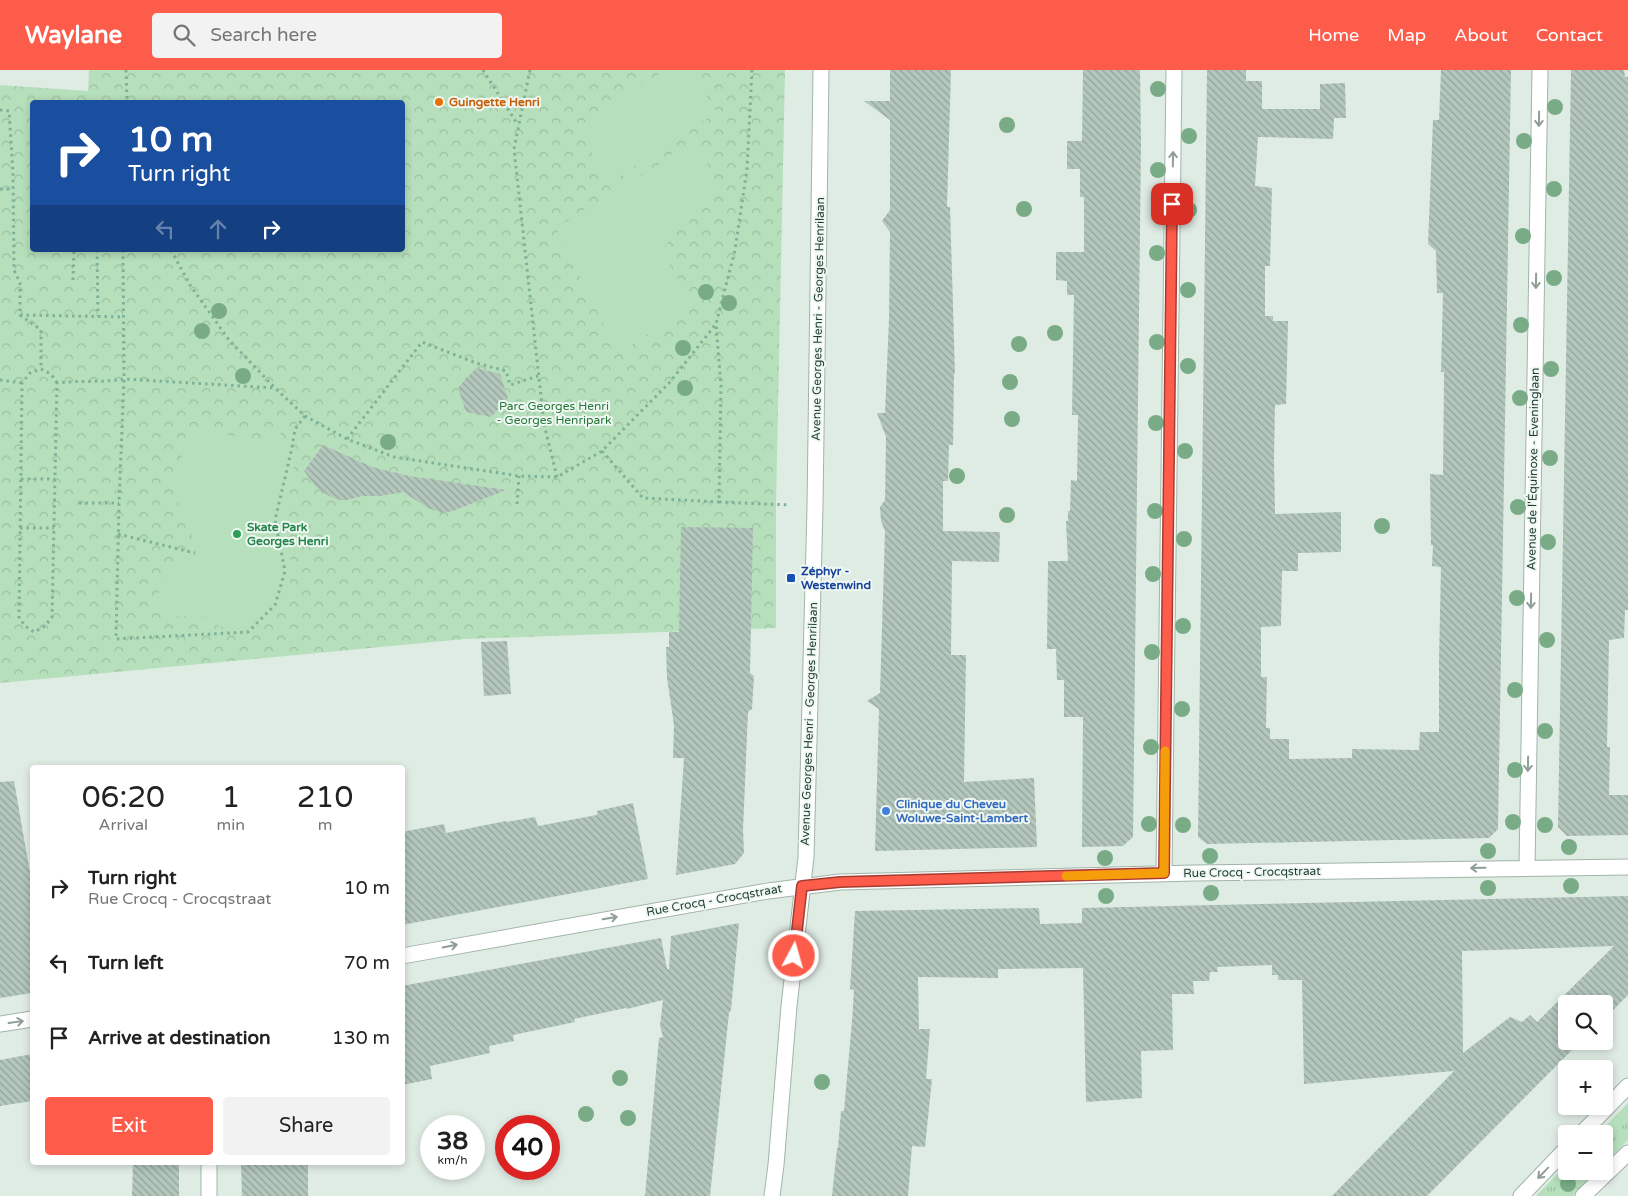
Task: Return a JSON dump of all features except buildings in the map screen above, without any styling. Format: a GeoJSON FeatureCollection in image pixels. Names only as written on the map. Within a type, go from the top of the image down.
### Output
{"type":"FeatureCollection","features":[{"type":"Feature","properties":{"kind":"street","name":"Avenue Georges Henri - Georges Henrilaan"},"geometry":{"type":"LineString","coordinates":[[772,1196],[789,1006],[806,847],[815,506],[821,70]]}},
{"type":"Feature","properties":{"kind":"street"},"geometry":{"type":"LineString","coordinates":[[1164,873],[1174,70]]}},
{"type":"Feature","properties":{"kind":"street","name":"Avenue de l'Équinoxe - Eveninglaan"},"geometry":{"type":"LineString","coordinates":[[1527,867],[1540,70]]}},
{"type":"Feature","properties":{"kind":"street","name":"Rue Crocq - Crocqstraat"},"geometry":{"type":"LineString","coordinates":[[405,955],[486,939],[768,890],[840,882],[1164,873],[1628,867]]}},
{"type":"Feature","properties":{"kind":"street"},"geometry":{"type":"LineString","coordinates":[[0,1024],[30,1019]]}},
{"type":"Feature","properties":{"kind":"street"},"geometry":{"type":"LineString","coordinates":[[1590,1125],[1628,1086]]}},
{"type":"Feature","properties":{"kind":"street"},"geometry":{"type":"LineString","coordinates":[[1583,1196],[1628,1153]]}},
{"type":"Feature","properties":{"kind":"street"},"geometry":{"type":"LineString","coordinates":[[1521,1196],[1558,1157]]}},
{"type":"Feature","properties":{"kind":"street"},"geometry":{"type":"LineString","coordinates":[[209,1165],[209,1196]]}},
{"type":"Feature","properties":{"kind":"path"},"geometry":{"type":"LineString","coordinates":[[126,70],[127,100]]}},
{"type":"Feature","properties":{"kind":"path"},"geometry":{"type":"LineString","coordinates":[[483,70],[518,126]]}},
{"type":"Feature","properties":{"kind":"path"},"geometry":{"type":"LineString","coordinates":[[530,70],[514,149],[544,424],[556,477]]}},
{"type":"Feature","properties":{"kind":"path"},"geometry":{"type":"LineString","coordinates":[[719,502],[721,386],[716,324],[735,250],[747,169],[752,70]]}},
{"type":"Feature","properties":{"kind":"path"},"geometry":{"type":"LineString","coordinates":[[0,110],[9,111],[13,172],[14,270],[20,283],[20,315]]}},
{"type":"Feature","properties":{"kind":"path"},"geometry":{"type":"LineString","coordinates":[[0,189],[12,188]]}},
{"type":"Feature","properties":{"kind":"path"},"geometry":{"type":"LineString","coordinates":[[73,280],[74,252]]}},
{"type":"Feature","properties":{"kind":"path"},"geometry":{"type":"LineString","coordinates":[[98,252],[98,316]]}},
{"type":"Feature","properties":{"kind":"path"},"geometry":{"type":"LineString","coordinates":[[123,252],[124,379],[116,639],[248,632],[275,606],[285,571],[275,520],[295,429],[305,416]]}},
{"type":"Feature","properties":{"kind":"path"},"geometry":{"type":"LineString","coordinates":[[172,252],[190,286],[229,340],[274,388],[305,416],[347,439],[394,457],[519,476],[556,477],[602,451],[670,382],[716,324]]}},
{"type":"Feature","properties":{"kind":"path"},"geometry":{"type":"LineString","coordinates":[[20,315],[124,317]]}},
{"type":"Feature","properties":{"kind":"path"},"geometry":{"type":"LineString","coordinates":[[20,315],[40,330],[40,368]]}},
{"type":"Feature","properties":{"kind":"path"},"geometry":{"type":"LineString","coordinates":[[347,439],[422,342],[476,363],[506,371],[510,385],[538,376]]}},
{"type":"Feature","properties":{"kind":"path"},"geometry":{"type":"LineString","coordinates":[[40,368],[50,374],[57,383],[52,617],[46,626],[34,632],[25,626],[19,618],[22,383],[30,374],[40,368]]}},
{"type":"Feature","properties":{"kind":"path"},"geometry":{"type":"LineString","coordinates":[[57,383],[109,382],[124,379],[274,388]]}},
{"type":"Feature","properties":{"kind":"path"},"geometry":{"type":"LineString","coordinates":[[0,380],[22,383]]}},
{"type":"Feature","properties":{"kind":"path"},"geometry":{"type":"LineString","coordinates":[[602,451],[643,498],[776,504]]}},
{"type":"Feature","properties":{"kind":"path"},"geometry":{"type":"LineString","coordinates":[[516,504],[519,476]]}},
{"type":"Feature","properties":{"kind":"path"},"geometry":{"type":"LineString","coordinates":[[21,480],[55,480]]}},
{"type":"Feature","properties":{"kind":"path"},"geometry":{"type":"LineString","coordinates":[[79,503],[119,503]]}},
{"type":"Feature","properties":{"kind":"path"},"geometry":{"type":"LineString","coordinates":[[20,528],[54,528]]}},
{"type":"Feature","properties":{"kind":"path"},"geometry":{"type":"LineString","coordinates":[[118,534],[195,552]]}},
{"type":"Feature","properties":{"kind":"green space","name":"Parc Georges Henri - Georges Henripark"},"geometry":{"type":"Polygon","coordinates":[[[89,70],[785,70],[776,504],[776,628],[465,639],[0,683],[0,85],[88,91],[89,70]]]}},
{"type":"Feature","properties":{"kind":"green space"},"geometry":{"type":"Polygon","coordinates":[[[665,70],[689,70],[717,112],[611,182],[576,128],[665,70]]]}},
{"type":"Feature","properties":{"kind":"green space"},"geometry":{"type":"Polygon","coordinates":[[[680,147],[704,149],[714,192],[661,250],[693,305],[618,354],[556,228],[625,184],[654,169],[680,147]]]}},
{"type":"Feature","properties":{"kind":"green space","name":"Skate Park Georges Henri"},"geometry":{"type":"Polygon","coordinates":[[[203,432],[258,439],[280,433],[296,456],[289,485],[290,498],[283,525],[284,538],[291,561],[290,588],[265,624],[248,632],[237,632],[217,625],[201,616],[170,617],[157,609],[160,589],[178,563],[195,552],[191,529],[180,515],[176,476],[184,449],[193,436],[203,432]]]}},
{"type":"Feature","properties":{"kind":"green space"},"geometry":{"type":"Polygon","coordinates":[[[1628,1103],[1628,1140],[1613,1156],[1613,1125],[1607,1125],[1628,1103]]]}},
{"type":"Feature","properties":{"kind":"green space"},"geometry":{"type":"Polygon","coordinates":[[[1558,1173],[1558,1180],[1588,1180],[1573,1196],[1536,1196],[1558,1173]]]}},
{"type":"Feature","properties":{"kind":"slow traffic"},"geometry":{"type":"LineString","coordinates":[[1066,876],[1164,873],[1165,751]]}},
{"type":"Feature","properties":{"kind":"place","name":"Guingette Henri"},"geometry":{"type":"Point","coordinates":[439,102]}},
{"type":"Feature","properties":{"kind":"place","name":"Skate Park Georges Henri"},"geometry":{"type":"Point","coordinates":[237,534]}},
{"type":"Feature","properties":{"kind":"place","name":"Zéphyr - Westenwind"},"geometry":{"type":"Point","coordinates":[791,578]}},
{"type":"Feature","properties":{"kind":"place","name":"Clinique du Cheveu Woluwe-Saint-Lambert"},"geometry":{"type":"Point","coordinates":[886,811]}},
{"type":"Feature","properties":{"kind":"route"},"geometry":{"type":"LineString","coordinates":[[794,956],[802,886],[840,882],[1164,873],[1172,204]]}}]}
